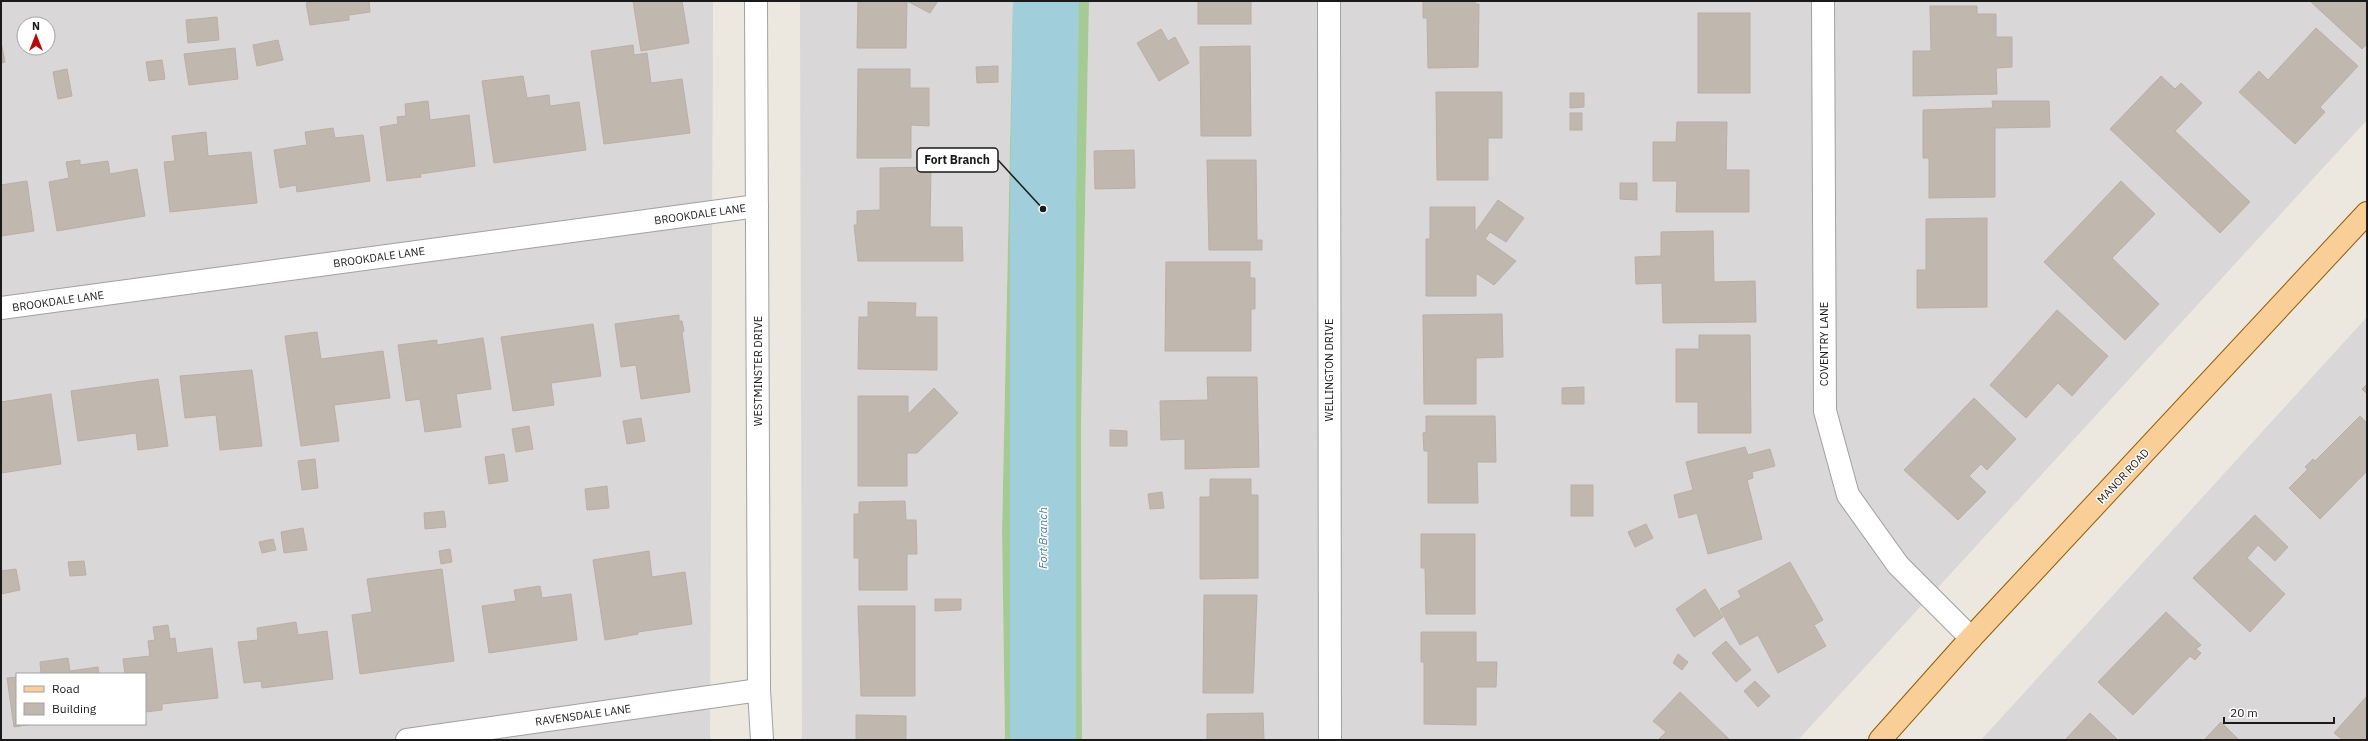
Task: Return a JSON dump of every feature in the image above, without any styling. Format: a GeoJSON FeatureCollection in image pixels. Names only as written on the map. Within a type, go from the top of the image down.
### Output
{"type":"FeatureCollection","features":[{"type":"Feature","properties":{"kind":"main road","name":"MANOR ROAD"},"geometry":{"type":"LineString","coordinates":[[1880,740],[1972,638],[2367,213]]}},
{"type":"Feature","properties":{"kind":"street","name":"WESTMINSTER DRIVE"},"geometry":{"type":"LineString","coordinates":[[756,1],[759,690],[762,740]]}},
{"type":"Feature","properties":{"kind":"street","name":"WELLINGTON DRIVE"},"geometry":{"type":"LineString","coordinates":[[1329,1],[1330,740]]}},
{"type":"Feature","properties":{"kind":"street","name":"COVENTRY LANE"},"geometry":{"type":"LineString","coordinates":[[1823,1],[1825,411],[1848,496],[1898,566],[1972,638]]}},
{"type":"Feature","properties":{"kind":"street","name":"BROOKDALE LANE"},"geometry":{"type":"LineString","coordinates":[[1,308],[757,206]]}},
{"type":"Feature","properties":{"kind":"street","name":"RAVENSDALE LANE"},"geometry":{"type":"LineString","coordinates":[[407,740],[759,690]]}},
{"type":"Feature","properties":{"kind":"shaded area"},"geometry":{"type":"Polygon","coordinates":[[[1,1],[713,1],[710,740],[1,740],[1,1]]]}},
{"type":"Feature","properties":{"kind":"shaded area"},"geometry":{"type":"Polygon","coordinates":[[[800,1],[1013,1],[1002,531],[1005,740],[802,740],[800,1]]]}},
{"type":"Feature","properties":{"kind":"shaded area"},"geometry":{"type":"Polygon","coordinates":[[[1089,1],[2367,1],[2367,120],[1798,740],[1082,740],[1081,425],[1089,1]]]}},
{"type":"Feature","properties":{"kind":"shaded area"},"geometry":{"type":"Polygon","coordinates":[[[2367,317],[2367,740],[1981,740],[2367,317]]]}},
{"type":"Feature","properties":{"kind":"green space"},"geometry":{"type":"Polygon","coordinates":[[[1013,1],[1089,1],[1081,425],[1082,740],[1005,740],[1002,531],[1013,1]]]}},
{"type":"Feature","properties":{"kind":"building"},"geometry":{"type":"Polygon","coordinates":[[[318,1],[369,1],[370,12],[349,15],[349,20],[310,25],[306,3],[318,1]]]}},
{"type":"Feature","properties":{"kind":"building"},"geometry":{"type":"Polygon","coordinates":[[[633,1],[682,1],[689,43],[641,51],[633,1]]]}},
{"type":"Feature","properties":{"kind":"building"},"geometry":{"type":"Polygon","coordinates":[[[858,1],[907,1],[906,48],[857,48],[858,1]]]}},
{"type":"Feature","properties":{"kind":"building"},"geometry":{"type":"Polygon","coordinates":[[[907,1],[938,1],[930,13],[907,1]]]}},
{"type":"Feature","properties":{"kind":"building"},"geometry":{"type":"Polygon","coordinates":[[[1198,1],[1251,1],[1251,24],[1198,24],[1198,1]]]}},
{"type":"Feature","properties":{"kind":"building"},"geometry":{"type":"Polygon","coordinates":[[[1423,1],[1475,1],[1475,4],[1479,4],[1478,67],[1428,68],[1427,18],[1423,18],[1423,1]]]}},
{"type":"Feature","properties":{"kind":"building"},"geometry":{"type":"Polygon","coordinates":[[[2310,1],[2367,1],[2367,44],[2362,49],[2310,1]]]}},
{"type":"Feature","properties":{"kind":"building"},"geometry":{"type":"Polygon","coordinates":[[[1930,6],[1977,6],[1977,14],[1996,14],[1996,37],[2012,37],[2012,67],[1996,68],[1997,94],[1913,96],[1913,51],[1931,51],[1930,6]]]}},
{"type":"Feature","properties":{"kind":"building"},"geometry":{"type":"Polygon","coordinates":[[[1698,13],[1750,13],[1750,93],[1698,93],[1698,13]]]}},
{"type":"Feature","properties":{"kind":"building"},"geometry":{"type":"Polygon","coordinates":[[[217,17],[219,40],[188,43],[186,20],[217,17]]]}},
{"type":"Feature","properties":{"kind":"building"},"geometry":{"type":"Polygon","coordinates":[[[2316,28],[2358,66],[2320,107],[2325,112],[2295,144],[2239,92],[2259,71],[2268,80],[2316,28]]]}},
{"type":"Feature","properties":{"kind":"building"},"geometry":{"type":"Polygon","coordinates":[[[1161,29],[1168,41],[1175,37],[1189,63],[1159,81],[1137,43],[1161,29]]]}},
{"type":"Feature","properties":{"kind":"building"},"geometry":{"type":"Polygon","coordinates":[[[278,40],[283,60],[257,66],[253,45],[278,40]]]}},
{"type":"Feature","properties":{"kind":"building"},"geometry":{"type":"Polygon","coordinates":[[[1,42],[5,62],[1,63],[1,42]]]}},
{"type":"Feature","properties":{"kind":"building"},"geometry":{"type":"Polygon","coordinates":[[[633,45],[634,55],[647,53],[651,83],[682,79],[690,133],[604,144],[591,51],[633,45]]]}},
{"type":"Feature","properties":{"kind":"building"},"geometry":{"type":"Polygon","coordinates":[[[1250,46],[1251,136],[1201,136],[1200,47],[1250,46]]]}},
{"type":"Feature","properties":{"kind":"building"},"geometry":{"type":"Polygon","coordinates":[[[235,48],[238,79],[189,85],[184,54],[235,48]]]}},
{"type":"Feature","properties":{"kind":"building"},"geometry":{"type":"Polygon","coordinates":[[[162,60],[165,79],[149,81],[146,62],[162,60]]]}},
{"type":"Feature","properties":{"kind":"building"},"geometry":{"type":"Polygon","coordinates":[[[998,66],[998,82],[977,83],[976,67],[998,66]]]}},
{"type":"Feature","properties":{"kind":"building"},"geometry":{"type":"Polygon","coordinates":[[[67,69],[72,96],[58,99],[53,72],[67,69]]]}},
{"type":"Feature","properties":{"kind":"building"},"geometry":{"type":"Polygon","coordinates":[[[858,69],[910,69],[910,88],[929,88],[929,126],[911,125],[911,158],[857,158],[858,69]]]}},
{"type":"Feature","properties":{"kind":"building"},"geometry":{"type":"Polygon","coordinates":[[[523,76],[527,98],[549,95],[550,106],[579,102],[586,150],[494,163],[482,81],[523,76]]]}},
{"type":"Feature","properties":{"kind":"building"},"geometry":{"type":"Polygon","coordinates":[[[2161,76],[2175,89],[2181,83],[2202,103],[2175,131],[2250,202],[2220,233],[2110,129],[2161,76]]]}},
{"type":"Feature","properties":{"kind":"building"},"geometry":{"type":"Polygon","coordinates":[[[1436,92],[1502,92],[1502,138],[1488,138],[1488,180],[1437,180],[1436,92]]]}},
{"type":"Feature","properties":{"kind":"building"},"geometry":{"type":"Polygon","coordinates":[[[1570,93],[1584,93],[1584,107],[1570,108],[1570,93]]]}},
{"type":"Feature","properties":{"kind":"building"},"geometry":{"type":"Polygon","coordinates":[[[428,101],[430,120],[469,115],[475,166],[420,174],[421,177],[387,181],[380,127],[398,124],[397,117],[406,116],[405,104],[428,101]]]}},
{"type":"Feature","properties":{"kind":"building"},"geometry":{"type":"Polygon","coordinates":[[[1992,101],[2049,101],[2050,127],[1995,128],[1995,197],[1929,198],[1929,158],[1923,158],[1923,110],[1993,108],[1992,101]]]}},
{"type":"Feature","properties":{"kind":"building"},"geometry":{"type":"Polygon","coordinates":[[[1570,113],[1582,113],[1582,130],[1570,130],[1570,113]]]}},
{"type":"Feature","properties":{"kind":"building"},"geometry":{"type":"Polygon","coordinates":[[[1677,122],[1727,122],[1726,170],[1749,170],[1749,212],[1676,212],[1677,181],[1653,181],[1653,142],[1676,142],[1677,122]]]}},
{"type":"Feature","properties":{"kind":"building"},"geometry":{"type":"Polygon","coordinates":[[[333,128],[335,138],[363,135],[370,181],[297,192],[296,185],[280,188],[274,150],[307,145],[305,132],[333,128]]]}},
{"type":"Feature","properties":{"kind":"building"},"geometry":{"type":"Polygon","coordinates":[[[206,132],[208,156],[251,152],[257,203],[170,212],[164,162],[175,161],[172,136],[206,132]]]}},
{"type":"Feature","properties":{"kind":"building"},"geometry":{"type":"Polygon","coordinates":[[[1134,150],[1135,188],[1095,189],[1094,151],[1134,150]]]}},
{"type":"Feature","properties":{"kind":"building"},"geometry":{"type":"Polygon","coordinates":[[[80,160],[80,165],[108,161],[110,174],[137,169],[145,216],[57,231],[49,182],[69,178],[66,162],[80,160]]]}},
{"type":"Feature","properties":{"kind":"building"},"geometry":{"type":"Polygon","coordinates":[[[1207,160],[1256,160],[1257,240],[1262,240],[1262,250],[1209,250],[1207,160]]]}},
{"type":"Feature","properties":{"kind":"building"},"geometry":{"type":"Polygon","coordinates":[[[931,167],[930,227],[962,227],[963,261],[858,261],[854,225],[857,225],[857,211],[880,210],[880,168],[931,167]]]}},
{"type":"Feature","properties":{"kind":"building"},"geometry":{"type":"Polygon","coordinates":[[[27,181],[34,231],[1,236],[1,185],[27,181]]]}},
{"type":"Feature","properties":{"kind":"building"},"geometry":{"type":"Polygon","coordinates":[[[2121,181],[2155,214],[2112,258],[2159,304],[2125,340],[2044,262],[2121,181]]]}},
{"type":"Feature","properties":{"kind":"building"},"geometry":{"type":"Polygon","coordinates":[[[1620,183],[1637,183],[1637,200],[1620,199],[1620,183]]]}},
{"type":"Feature","properties":{"kind":"building"},"geometry":{"type":"Polygon","coordinates":[[[1498,200],[1524,218],[1506,242],[1490,232],[1485,239],[1516,261],[1494,285],[1476,273],[1476,296],[1426,296],[1426,239],[1430,239],[1430,207],[1475,207],[1475,232],[1498,200]]]}},
{"type":"Feature","properties":{"kind":"building"},"geometry":{"type":"Polygon","coordinates":[[[1987,218],[1987,307],[1917,308],[1917,270],[1926,270],[1926,219],[1987,218]]]}},
{"type":"Feature","properties":{"kind":"building"},"geometry":{"type":"Polygon","coordinates":[[[1713,231],[1714,282],[1755,281],[1756,322],[1663,323],[1662,283],[1636,284],[1635,257],[1661,256],[1661,232],[1713,231]]]}},
{"type":"Feature","properties":{"kind":"building"},"geometry":{"type":"Polygon","coordinates":[[[1166,262],[1250,262],[1250,278],[1255,278],[1255,309],[1251,309],[1251,351],[1165,351],[1166,262]]]}},
{"type":"Feature","properties":{"kind":"building"},"geometry":{"type":"Polygon","coordinates":[[[868,302],[916,303],[915,317],[937,317],[937,370],[858,369],[859,317],[868,317],[868,302]]]}},
{"type":"Feature","properties":{"kind":"building"},"geometry":{"type":"Polygon","coordinates":[[[2057,310],[2108,356],[2072,396],[2058,383],[2026,418],[1990,385],[2057,310]]]}},
{"type":"Feature","properties":{"kind":"building"},"geometry":{"type":"Polygon","coordinates":[[[1502,314],[1503,357],[1476,358],[1476,404],[1424,404],[1423,315],[1502,314]]]}},
{"type":"Feature","properties":{"kind":"building"},"geometry":{"type":"Polygon","coordinates":[[[679,315],[679,321],[682,321],[684,331],[682,332],[690,392],[641,399],[636,365],[621,367],[615,324],[679,315]]]}},
{"type":"Feature","properties":{"kind":"building"},"geometry":{"type":"Polygon","coordinates":[[[593,324],[601,376],[551,383],[554,405],[513,411],[501,337],[593,324]]]}},
{"type":"Feature","properties":{"kind":"building"},"geometry":{"type":"Polygon","coordinates":[[[317,332],[321,359],[383,351],[390,398],[334,405],[339,441],[301,446],[285,336],[317,332]]]}},
{"type":"Feature","properties":{"kind":"building"},"geometry":{"type":"Polygon","coordinates":[[[1699,335],[1750,335],[1751,433],[1698,433],[1698,402],[1676,402],[1676,349],[1699,349],[1699,335]]]}},
{"type":"Feature","properties":{"kind":"building"},"geometry":{"type":"Polygon","coordinates":[[[483,338],[491,389],[456,394],[461,427],[425,432],[420,399],[406,401],[398,345],[437,340],[437,345],[483,338]]]}},
{"type":"Feature","properties":{"kind":"building"},"geometry":{"type":"Polygon","coordinates":[[[252,370],[262,446],[220,450],[216,415],[185,418],[180,376],[252,370]]]}},
{"type":"Feature","properties":{"kind":"building"},"geometry":{"type":"Polygon","coordinates":[[[1207,377],[1257,377],[1259,467],[1185,469],[1185,439],[1161,440],[1160,401],[1208,400],[1207,377]]]}},
{"type":"Feature","properties":{"kind":"building"},"geometry":{"type":"Polygon","coordinates":[[[158,379],[168,446],[138,450],[136,433],[78,441],[71,391],[158,379]]]}},
{"type":"Feature","properties":{"kind":"building"},"geometry":{"type":"Polygon","coordinates":[[[2367,384],[2367,394],[2362,389],[2367,384]]]}},
{"type":"Feature","properties":{"kind":"building"},"geometry":{"type":"Polygon","coordinates":[[[1584,387],[1584,404],[1562,404],[1562,388],[1584,387]]]}},
{"type":"Feature","properties":{"kind":"building"},"geometry":{"type":"Polygon","coordinates":[[[934,388],[958,413],[917,453],[907,453],[907,486],[858,486],[858,396],[908,396],[908,414],[934,388]]]}},
{"type":"Feature","properties":{"kind":"building"},"geometry":{"type":"Polygon","coordinates":[[[51,394],[61,464],[1,473],[1,402],[51,394]]]}},
{"type":"Feature","properties":{"kind":"building"},"geometry":{"type":"Polygon","coordinates":[[[1974,398],[2016,439],[1987,470],[1981,464],[1969,476],[1986,492],[1958,520],[1904,470],[1974,398]]]}},
{"type":"Feature","properties":{"kind":"building"},"geometry":{"type":"Polygon","coordinates":[[[1426,416],[1495,416],[1496,462],[1477,462],[1478,503],[1428,503],[1428,451],[1424,451],[1423,433],[1426,432],[1426,416]]]}},
{"type":"Feature","properties":{"kind":"building"},"geometry":{"type":"Polygon","coordinates":[[[2360,416],[2367,423],[2367,471],[2320,519],[2289,488],[2308,469],[2305,467],[2313,459],[2315,461],[2360,416]]]}},
{"type":"Feature","properties":{"kind":"building"},"geometry":{"type":"Polygon","coordinates":[[[641,418],[645,441],[627,444],[623,421],[641,418]]]}},
{"type":"Feature","properties":{"kind":"building"},"geometry":{"type":"Polygon","coordinates":[[[529,426],[533,449],[516,452],[512,429],[529,426]]]}},
{"type":"Feature","properties":{"kind":"building"},"geometry":{"type":"Polygon","coordinates":[[[1110,430],[1127,431],[1127,446],[1110,446],[1110,430]]]}},
{"type":"Feature","properties":{"kind":"building"},"geometry":{"type":"Polygon","coordinates":[[[1745,447],[1748,455],[1770,449],[1775,466],[1752,472],[1753,478],[1747,480],[1762,539],[1708,554],[1697,513],[1679,518],[1674,495],[1693,490],[1686,462],[1745,447]]]}},
{"type":"Feature","properties":{"kind":"building"},"geometry":{"type":"Polygon","coordinates":[[[504,454],[508,481],[489,484],[485,457],[504,454]]]}},
{"type":"Feature","properties":{"kind":"building"},"geometry":{"type":"Polygon","coordinates":[[[315,459],[318,488],[302,490],[298,461],[315,459]]]}},
{"type":"Feature","properties":{"kind":"building"},"geometry":{"type":"Polygon","coordinates":[[[1210,479],[1251,479],[1251,495],[1258,495],[1258,578],[1200,579],[1200,497],[1210,497],[1210,479]]]}},
{"type":"Feature","properties":{"kind":"building"},"geometry":{"type":"Polygon","coordinates":[[[1571,485],[1593,485],[1593,516],[1571,516],[1571,485]]]}},
{"type":"Feature","properties":{"kind":"building"},"geometry":{"type":"Polygon","coordinates":[[[607,486],[609,508],[587,510],[585,489],[607,486]]]}},
{"type":"Feature","properties":{"kind":"building"},"geometry":{"type":"Polygon","coordinates":[[[1162,492],[1164,508],[1150,509],[1148,494],[1162,492]]]}},
{"type":"Feature","properties":{"kind":"building"},"geometry":{"type":"Polygon","coordinates":[[[905,501],[906,520],[916,520],[917,554],[907,554],[907,590],[859,590],[859,558],[854,558],[854,514],[859,514],[859,502],[905,501]]]}},
{"type":"Feature","properties":{"kind":"building"},"geometry":{"type":"Polygon","coordinates":[[[444,511],[446,527],[425,529],[424,513],[444,511]]]}},
{"type":"Feature","properties":{"kind":"building"},"geometry":{"type":"Polygon","coordinates":[[[2255,515],[2288,547],[2275,561],[2258,545],[2247,558],[2285,594],[2250,632],[2193,578],[2255,515]]]}},
{"type":"Feature","properties":{"kind":"building"},"geometry":{"type":"Polygon","coordinates":[[[1646,524],[1653,538],[1635,547],[1628,532],[1646,524]]]}},
{"type":"Feature","properties":{"kind":"building"},"geometry":{"type":"Polygon","coordinates":[[[303,528],[307,550],[284,553],[281,532],[303,528]]]}},
{"type":"Feature","properties":{"kind":"building"},"geometry":{"type":"Polygon","coordinates":[[[1421,534],[1475,534],[1475,614],[1426,614],[1425,568],[1421,568],[1421,534]]]}},
{"type":"Feature","properties":{"kind":"building"},"geometry":{"type":"Polygon","coordinates":[[[273,539],[276,550],[262,553],[259,542],[273,539]]]}},
{"type":"Feature","properties":{"kind":"building"},"geometry":{"type":"Polygon","coordinates":[[[450,549],[452,562],[441,564],[439,551],[450,549]]]}},
{"type":"Feature","properties":{"kind":"building"},"geometry":{"type":"Polygon","coordinates":[[[649,551],[652,577],[685,572],[692,624],[638,632],[638,634],[605,640],[593,560],[649,551]]]}},
{"type":"Feature","properties":{"kind":"building"},"geometry":{"type":"Polygon","coordinates":[[[84,561],[86,575],[70,576],[68,562],[84,561]]]}},
{"type":"Feature","properties":{"kind":"building"},"geometry":{"type":"Polygon","coordinates":[[[1790,562],[1823,620],[1814,625],[1826,646],[1778,673],[1758,635],[1740,645],[1720,609],[1741,597],[1738,591],[1790,562]]]}},
{"type":"Feature","properties":{"kind":"building"},"geometry":{"type":"Polygon","coordinates":[[[16,569],[20,590],[1,594],[1,571],[16,569]]]}},
{"type":"Feature","properties":{"kind":"building"},"geometry":{"type":"Polygon","coordinates":[[[442,569],[454,661],[360,674],[352,615],[372,612],[367,579],[442,569]]]}},
{"type":"Feature","properties":{"kind":"building"},"geometry":{"type":"Polygon","coordinates":[[[540,586],[542,598],[571,594],[577,640],[489,653],[482,606],[516,601],[514,590],[540,586]]]}},
{"type":"Feature","properties":{"kind":"building"},"geometry":{"type":"Polygon","coordinates":[[[1705,589],[1723,617],[1694,637],[1676,609],[1705,589]]]}},
{"type":"Feature","properties":{"kind":"building"},"geometry":{"type":"Polygon","coordinates":[[[1204,595],[1257,595],[1253,693],[1203,693],[1204,595]]]}},
{"type":"Feature","properties":{"kind":"building"},"geometry":{"type":"Polygon","coordinates":[[[935,599],[961,599],[961,610],[935,611],[935,599]]]}},
{"type":"Feature","properties":{"kind":"building"},"geometry":{"type":"Polygon","coordinates":[[[858,606],[915,606],[915,696],[861,696],[858,606]]]}},
{"type":"Feature","properties":{"kind":"building"},"geometry":{"type":"Polygon","coordinates":[[[2166,612],[2201,645],[2196,649],[2201,653],[2195,660],[2190,656],[2133,715],[2098,682],[2166,612]]]}},
{"type":"Feature","properties":{"kind":"building"},"geometry":{"type":"Polygon","coordinates":[[[296,622],[298,635],[327,631],[333,679],[262,688],[261,681],[244,683],[238,642],[258,640],[257,628],[296,622]]]}},
{"type":"Feature","properties":{"kind":"building"},"geometry":{"type":"Polygon","coordinates":[[[168,625],[170,639],[175,638],[177,653],[212,648],[218,698],[162,704],[162,710],[146,712],[146,673],[125,673],[123,659],[150,656],[148,641],[155,640],[153,627],[168,625]]]}},
{"type":"Feature","properties":{"kind":"building"},"geometry":{"type":"Polygon","coordinates":[[[1421,632],[1476,632],[1476,662],[1497,662],[1496,687],[1476,687],[1476,725],[1424,724],[1424,662],[1421,662],[1421,632]]]}},
{"type":"Feature","properties":{"kind":"building"},"geometry":{"type":"Polygon","coordinates":[[[1726,641],[1751,670],[1736,682],[1712,653],[1726,641]]]}},
{"type":"Feature","properties":{"kind":"building"},"geometry":{"type":"Polygon","coordinates":[[[1678,654],[1688,662],[1682,670],[1673,663],[1678,654]]]}},
{"type":"Feature","properties":{"kind":"building"},"geometry":{"type":"Polygon","coordinates":[[[68,658],[70,671],[98,667],[99,673],[41,673],[40,662],[68,658]]]}},
{"type":"Feature","properties":{"kind":"building"},"geometry":{"type":"Polygon","coordinates":[[[16,677],[16,725],[27,725],[14,727],[7,678],[16,677]]]}},
{"type":"Feature","properties":{"kind":"building"},"geometry":{"type":"Polygon","coordinates":[[[1755,681],[1770,696],[1758,707],[1744,691],[1755,681]]]}},
{"type":"Feature","properties":{"kind":"building"},"geometry":{"type":"Polygon","coordinates":[[[1680,692],[1730,740],[1658,740],[1666,732],[1653,721],[1680,692]]]}},
{"type":"Feature","properties":{"kind":"building"},"geometry":{"type":"Polygon","coordinates":[[[2367,696],[2367,740],[2343,740],[2334,733],[2367,696]]]}},
{"type":"Feature","properties":{"kind":"building"},"geometry":{"type":"Polygon","coordinates":[[[1263,713],[1264,740],[1207,740],[1207,714],[1263,713]]]}},
{"type":"Feature","properties":{"kind":"building"},"geometry":{"type":"Polygon","coordinates":[[[2090,713],[2118,740],[2065,740],[2090,713]]]}},
{"type":"Feature","properties":{"kind":"building"},"geometry":{"type":"Polygon","coordinates":[[[856,715],[906,716],[906,740],[856,740],[856,715]]]}},
{"type":"Feature","properties":{"kind":"building"},"geometry":{"type":"Polygon","coordinates":[[[2221,722],[2239,740],[2204,740],[2221,722]]]}},
{"type":"Feature","properties":{"kind":"waterway","name":"Fort Branch"},"geometry":{"type":"LineString","coordinates":[[1043,740],[1043,209],[1046,1]]}},
{"type":"Feature","properties":{"kind":"place","name":"Fort Branch"},"geometry":{"type":"Point","coordinates":[1043,209]}}]}
